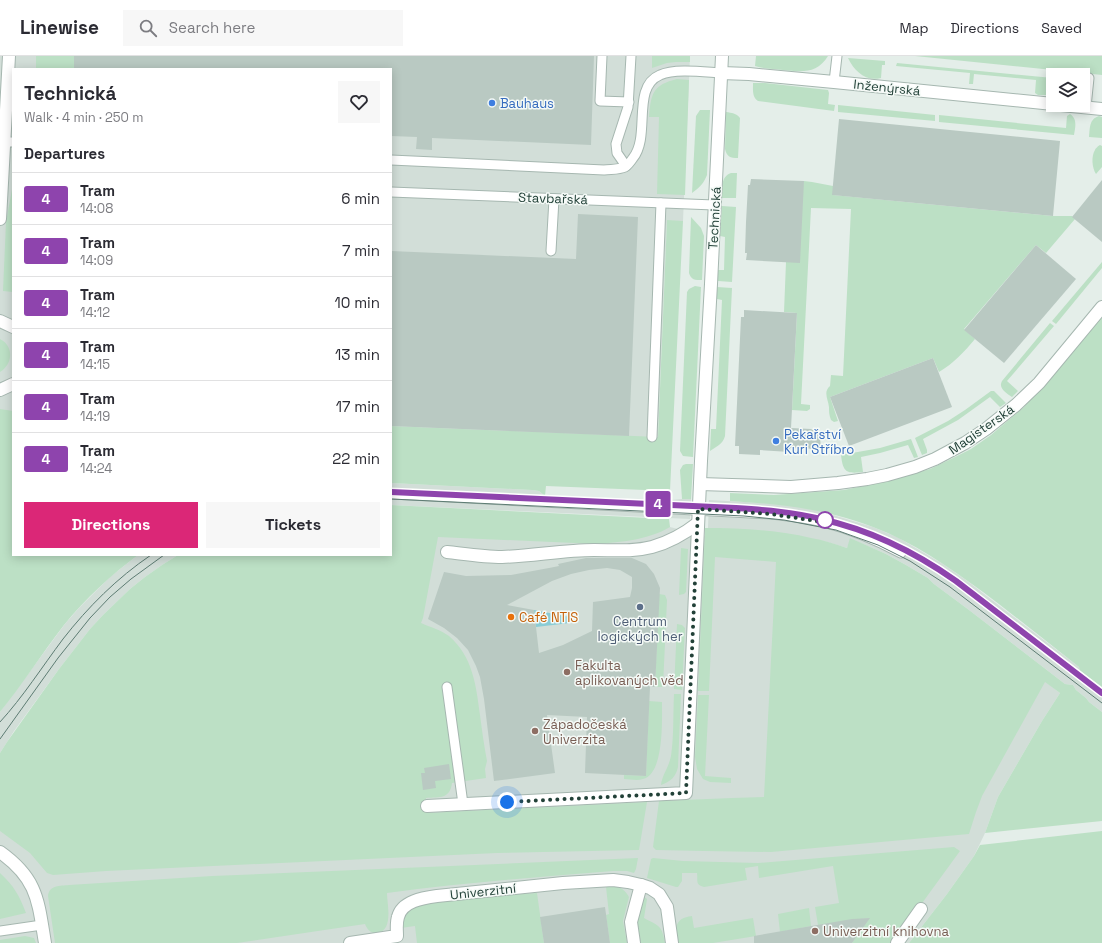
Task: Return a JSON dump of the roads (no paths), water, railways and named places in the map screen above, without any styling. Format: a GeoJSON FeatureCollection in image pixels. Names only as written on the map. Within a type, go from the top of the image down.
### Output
{"type":"FeatureCollection","features":[{"type":"Feature","properties":{"kind":"street"},"geometry":{"type":"LineString","coordinates":[[0,219],[9,142],[9,56]]}},
{"type":"Feature","properties":{"kind":"street","name":"Technická"},"geometry":{"type":"LineString","coordinates":[[427,806],[686,793],[698,509],[722,56]]}},
{"type":"Feature","properties":{"kind":"street","name":"Inženýrská"},"geometry":{"type":"LineString","coordinates":[[721,73],[749,74],[1046,103]]}},
{"type":"Feature","properties":{"kind":"street"},"geometry":{"type":"LineString","coordinates":[[1090,108],[1102,109]]}},
{"type":"Feature","properties":{"kind":"street","name":"Magisterská"},"geometry":{"type":"LineString","coordinates":[[700,484],[791,487],[838,483],[887,475],[915,467],[935,459],[965,443],[986,429],[1016,405],[1039,382],[1102,307]]}},
{"type":"Feature","properties":{"kind":"street"},"geometry":{"type":"LineString","coordinates":[[0,321],[12,326]]}},
{"type":"Feature","properties":{"kind":"street"},"geometry":{"type":"LineString","coordinates":[[0,390],[12,384]]}},
{"type":"Feature","properties":{"kind":"street"},"geometry":{"type":"LineString","coordinates":[[447,552],[501,557],[594,550],[637,550],[672,541],[690,530],[698,523]]}},
{"type":"Feature","properties":{"kind":"street"},"geometry":{"type":"LineString","coordinates":[[0,852],[18,867],[33,888],[40,908],[45,943]]}},
{"type":"Feature","properties":{"kind":"street","name":"Univerzitní"},"geometry":{"type":"LineString","coordinates":[[350,943],[397,940],[397,919],[400,912],[406,906],[419,899],[563,883],[613,880],[641,885],[650,888],[659,894],[667,907],[672,943]]}},
{"type":"Feature","properties":{"kind":"street"},"geometry":{"type":"LineString","coordinates":[[634,943],[631,922],[641,885]]}},
{"type":"Feature","properties":{"kind":"street"},"geometry":{"type":"LineString","coordinates":[[897,943],[921,909]]}},
{"type":"Feature","properties":{"kind":"lane"},"geometry":{"type":"LineString","coordinates":[[602,56],[600,100],[629,102]]}},
{"type":"Feature","properties":{"kind":"lane"},"geometry":{"type":"LineString","coordinates":[[626,166],[617,153],[616,144],[629,102],[631,56]]}},
{"type":"Feature","properties":{"kind":"lane"},"geometry":{"type":"LineString","coordinates":[[834,82],[836,56]]}},
{"type":"Feature","properties":{"kind":"lane"},"geometry":{"type":"LineString","coordinates":[[392,160],[604,170],[615,169],[626,166],[635,156],[638,149],[642,132],[644,96],[649,83],[654,78],[664,73],[678,71],[721,73]]}},
{"type":"Feature","properties":{"kind":"lane","name":"Stavbařská"},"geometry":{"type":"LineString","coordinates":[[392,192],[714,205]]}},
{"type":"Feature","properties":{"kind":"lane"},"geometry":{"type":"LineString","coordinates":[[551,251],[554,198]]}},
{"type":"Feature","properties":{"kind":"lane"},"geometry":{"type":"LineString","coordinates":[[652,437],[661,203]]}},
{"type":"Feature","properties":{"kind":"lane"},"geometry":{"type":"LineString","coordinates":[[392,494],[771,514],[822,522],[868,537],[901,553]]}},
{"type":"Feature","properties":{"kind":"lane"},"geometry":{"type":"LineString","coordinates":[[447,687],[463,804]]}},
{"type":"Feature","properties":{"kind":"lane"},"geometry":{"type":"LineString","coordinates":[[0,931],[42,925]]}},
{"type":"Feature","properties":{"kind":"water"},"geometry":{"type":"Polygon","coordinates":[[[534,610],[570,617],[570,623],[536,627],[534,610]]]}},
{"type":"Feature","properties":{"kind":"tram line"},"geometry":{"type":"LineString","coordinates":[[392,492],[746,508],[776,511],[830,522],[881,539],[930,565],[955,581],[1102,693]]}},
{"type":"Feature","properties":{"kind":"tram line","name":"4"},"geometry":{"type":"LineString","coordinates":[[392,492],[766,510],[833,522],[880,538],[914,554],[930,564],[956,581],[1102,693]]}},
{"type":"Feature","properties":{"kind":"tram line"},"geometry":{"type":"LineString","coordinates":[[392,499],[744,516],[784,520],[836,530],[878,545],[910,561],[950,587],[1102,703]]}},
{"type":"Feature","properties":{"kind":"tram line"},"geometry":{"type":"LineString","coordinates":[[0,722],[17,702],[63,639],[83,616],[126,573],[150,556]]}},
{"type":"Feature","properties":{"kind":"tram line"},"geometry":{"type":"LineString","coordinates":[[0,739],[58,658],[90,618],[110,597],[131,579],[163,556]]}},
{"type":"Feature","properties":{"kind":"place","name":"Bauhaus"},"geometry":{"type":"Point","coordinates":[492,103]}},
{"type":"Feature","properties":{"kind":"place","name":"Pekařství Kuri Stříbro"},"geometry":{"type":"Point","coordinates":[776,441]}},
{"type":"Feature","properties":{"kind":"place","name":"Centrum logických her"},"geometry":{"type":"Point","coordinates":[640,607]}},
{"type":"Feature","properties":{"kind":"place","name":"Café NTIS"},"geometry":{"type":"Point","coordinates":[511,617]}},
{"type":"Feature","properties":{"kind":"place","name":"Fakulta aplikovaných věd"},"geometry":{"type":"Point","coordinates":[567,672]}},
{"type":"Feature","properties":{"kind":"place","name":"Západočeská Univerzita"},"geometry":{"type":"Point","coordinates":[535,731]}},
{"type":"Feature","properties":{"kind":"place","name":"Univerzitní knihovna"},"geometry":{"type":"Point","coordinates":[815,931]}}]}
